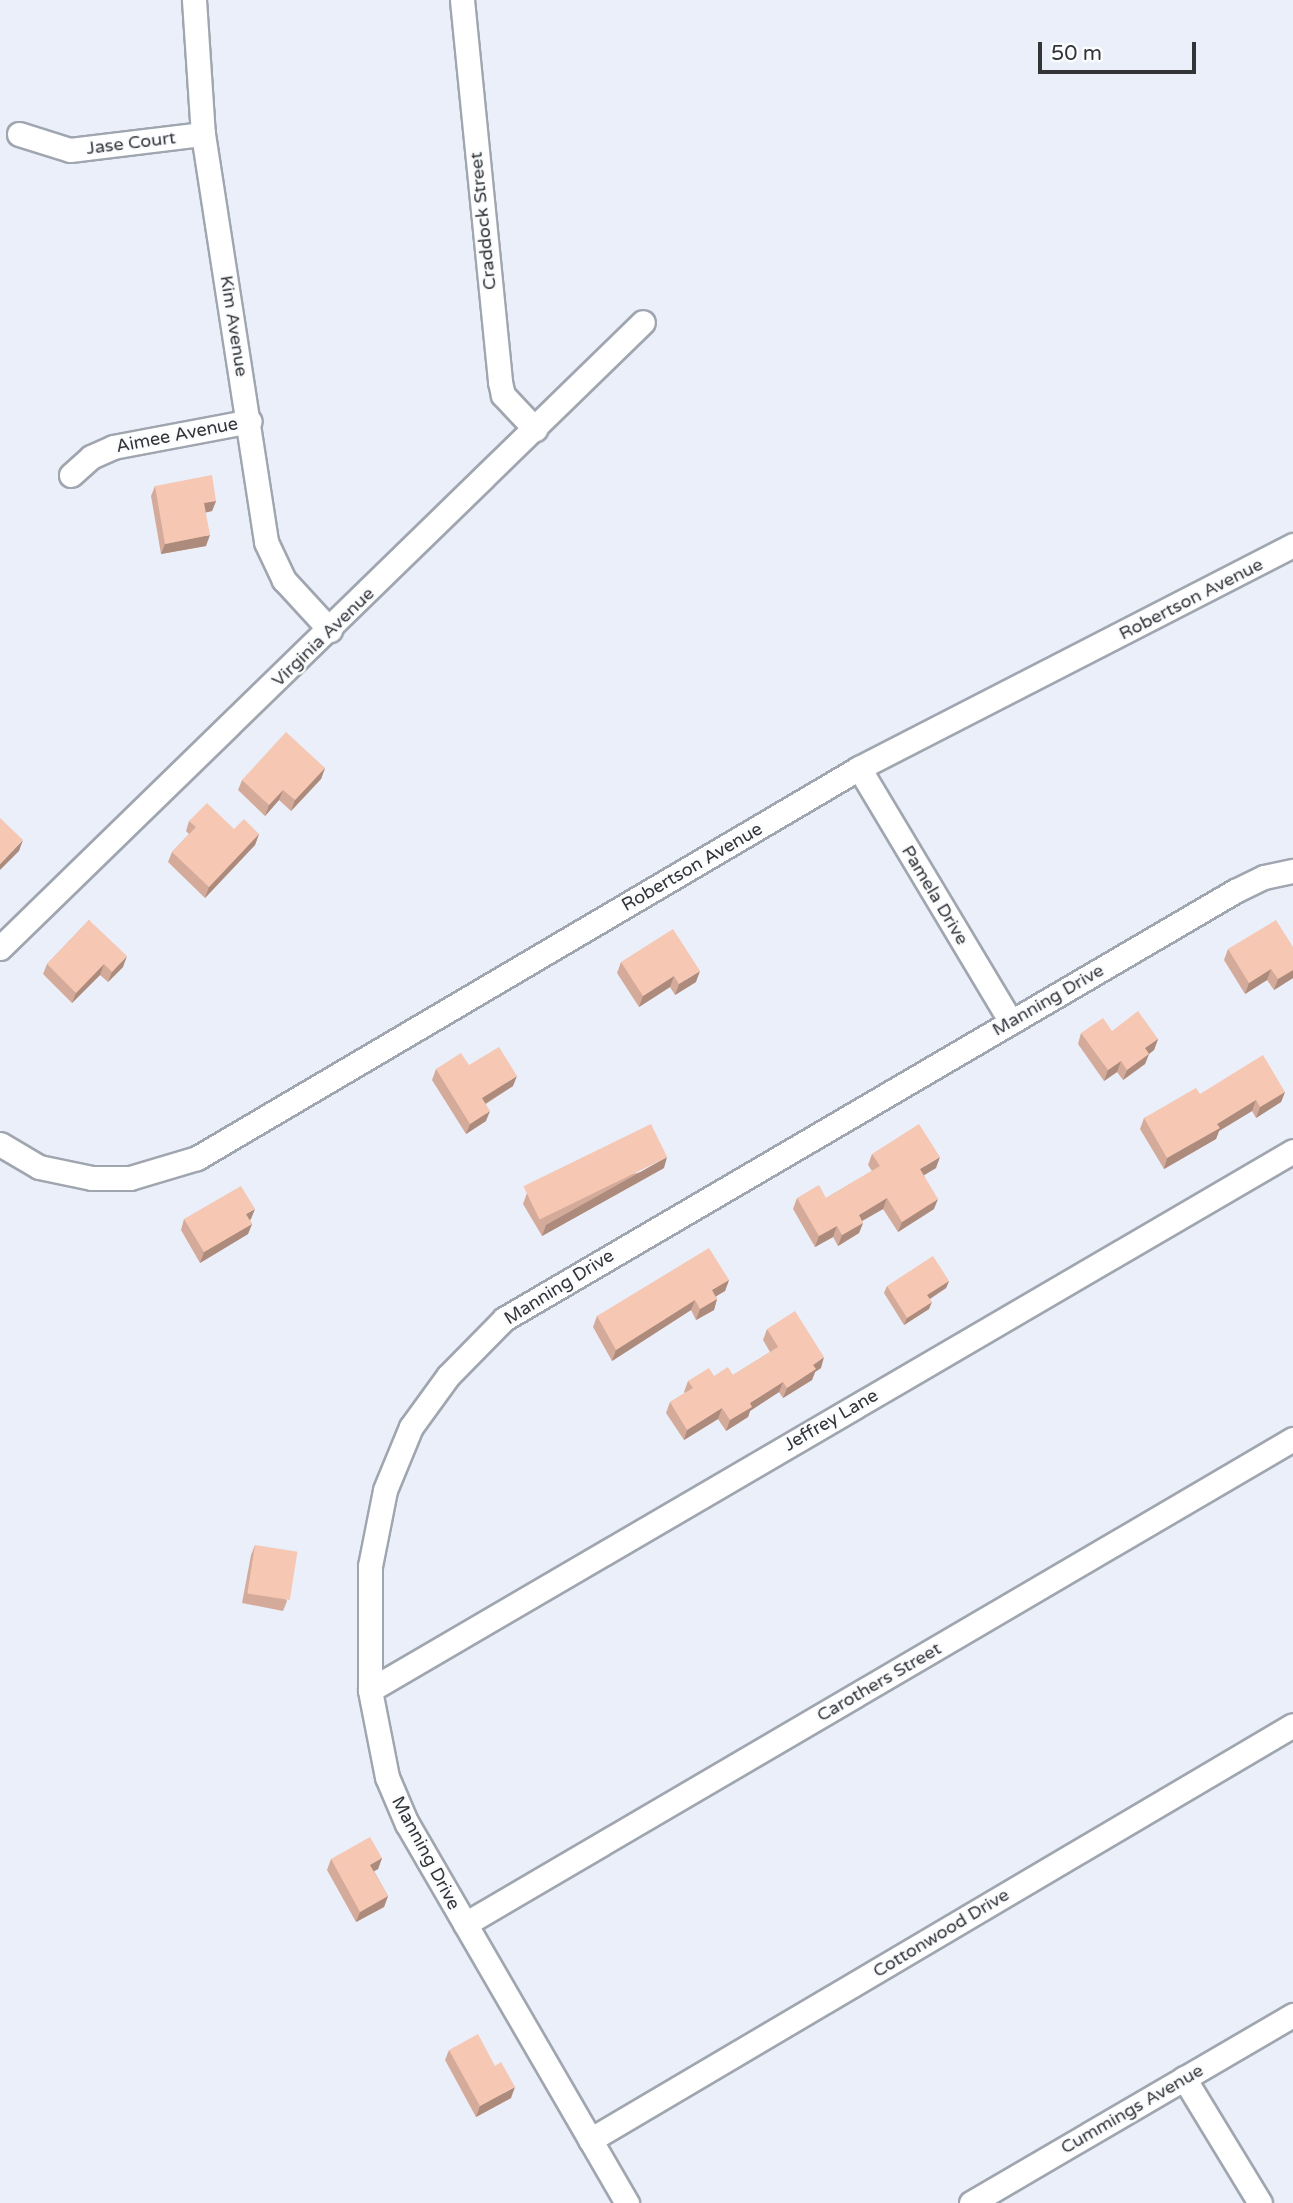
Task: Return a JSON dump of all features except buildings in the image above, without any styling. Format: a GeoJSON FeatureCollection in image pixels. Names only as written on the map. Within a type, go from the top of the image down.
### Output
{"type":"FeatureCollection","features":[{"type":"Feature","properties":{"kind":"street","name":"Kim Avenue"},"geometry":{"type":"LineString","coordinates":[[194,0],[203,134],[272,559],[284,580],[331,630]]}},
{"type":"Feature","properties":{"kind":"street","name":"Craddock Street"},"geometry":{"type":"LineString","coordinates":[[462,0],[500,382],[503,394],[535,429]]}},
{"type":"Feature","properties":{"kind":"street","name":"Jase Court"},"geometry":{"type":"LineString","coordinates":[[19,134],[70,150],[203,134]]}},
{"type":"Feature","properties":{"kind":"street","name":"Virginia Avenue"},"geometry":{"type":"LineString","coordinates":[[0,948],[331,630],[643,322]]}},
{"type":"Feature","properties":{"kind":"street","name":"Aimee Avenue"},"geometry":{"type":"LineString","coordinates":[[71,475],[91,457],[113,447],[250,421]]}},
{"type":"Feature","properties":{"kind":"street","name":"Robertson Avenue"},"geometry":{"type":"LineString","coordinates":[[0,1144],[40,1167],[92,1178],[130,1178],[197,1158],[859,768],[1293,545]]}},
{"type":"Feature","properties":{"kind":"street","name":"Pamela Drive"},"geometry":{"type":"LineString","coordinates":[[859,768],[1011,1022]]}},
{"type":"Feature","properties":{"kind":"street","name":"Manning Drive"},"geometry":{"type":"LineString","coordinates":[[627,2203],[407,1824],[387,1777],[370,1690],[370,1566],[385,1490],[411,1427],[475,1347],[504,1318],[1235,891],[1264,877],[1293,871]]}},
{"type":"Feature","properties":{"kind":"street","name":"Jeffrey Lane"},"geometry":{"type":"LineString","coordinates":[[370,1690],[1293,1151]]}},
{"type":"Feature","properties":{"kind":"street","name":"Carothers Street"},"geometry":{"type":"LineString","coordinates":[[465,1924],[1293,1439]]}},
{"type":"Feature","properties":{"kind":"street","name":"Cottonwood Drive"},"geometry":{"type":"LineString","coordinates":[[590,2140],[1293,1725]]}},
{"type":"Feature","properties":{"kind":"street","name":"Cummings Avenue"},"geometry":{"type":"LineString","coordinates":[[971,2203],[1293,2015]]}},
{"type":"Feature","properties":{"kind":"street"},"geometry":{"type":"LineString","coordinates":[[1184,2078],[1260,2203]]}}]}
